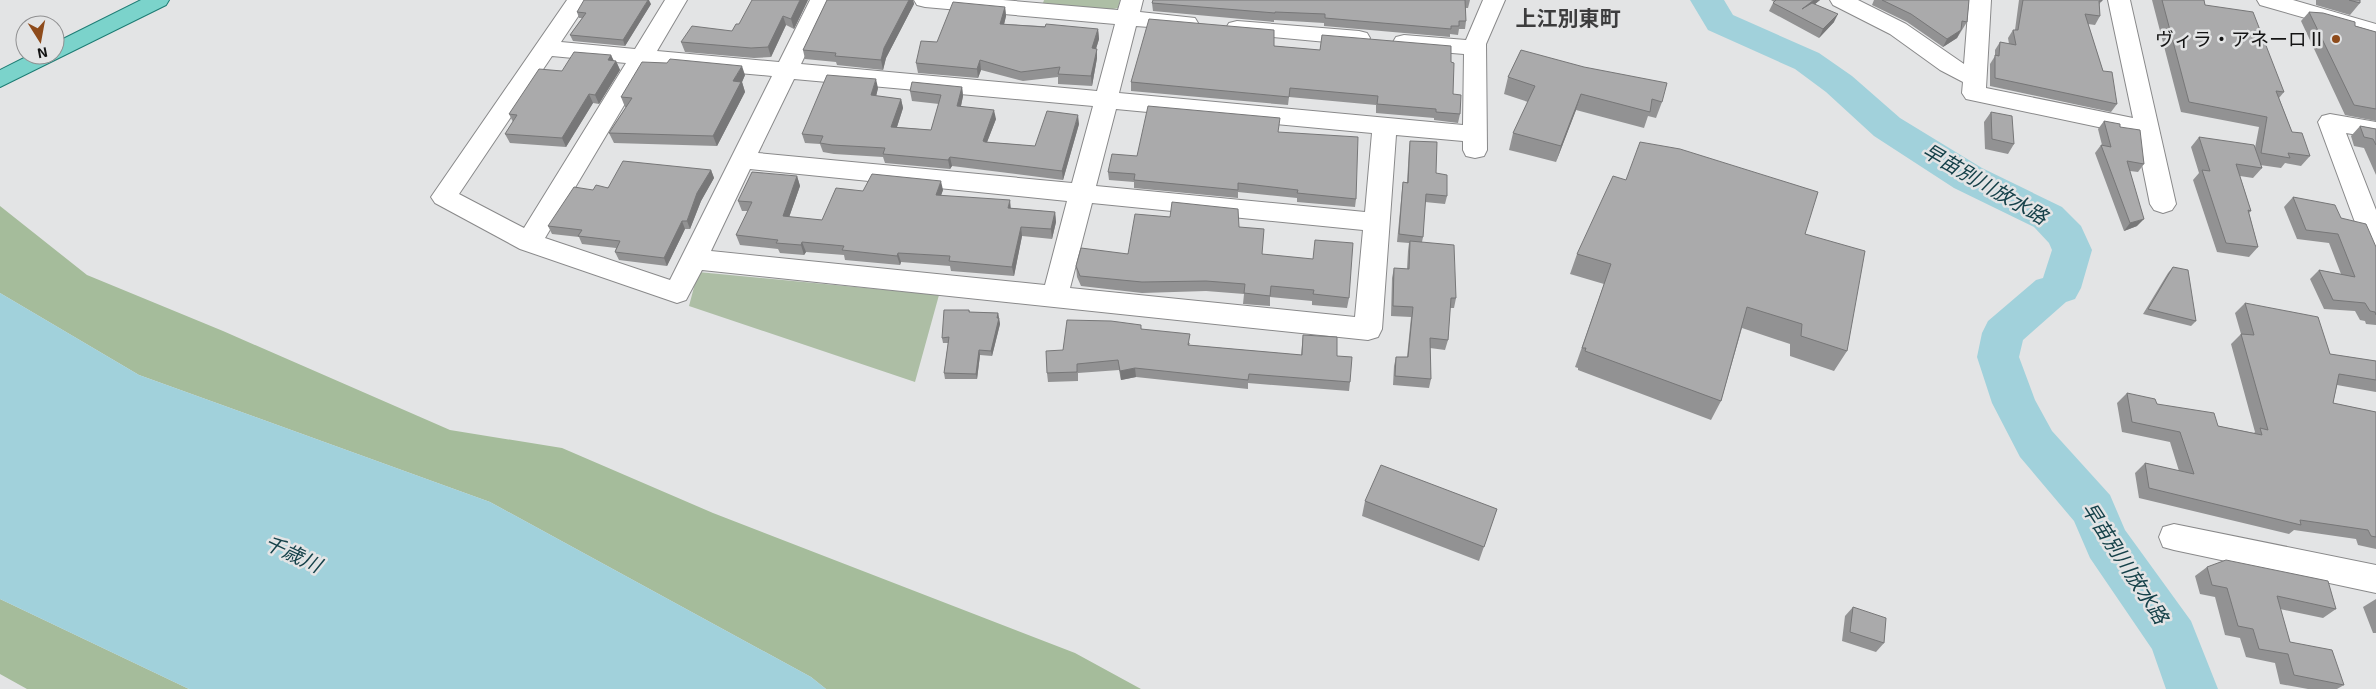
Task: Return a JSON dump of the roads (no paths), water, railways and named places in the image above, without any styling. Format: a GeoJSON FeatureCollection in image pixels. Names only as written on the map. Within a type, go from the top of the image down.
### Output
{"type":"FeatureCollection","features":[{"type":"Feature","properties":{"kind":"main road"},"geometry":{"type":"LineString","coordinates":[[65,41],[124,0]]}},
{"type":"Feature","properties":{"kind":"main road"},"geometry":{"type":"LineString","coordinates":[[65,43],[158,0]]}},
{"type":"Feature","properties":{"kind":"main road"},"geometry":{"type":"LineString","coordinates":[[0,62],[15,55]]}},
{"type":"Feature","properties":{"kind":"main road"},"geometry":{"type":"LineString","coordinates":[[0,79],[25,65]]}},
{"type":"Feature","properties":{"kind":"street"},"geometry":{"type":"LineString","coordinates":[[578,0],[444,197],[529,242],[677,293],[821,0]]}},
{"type":"Feature","properties":{"kind":"street"},"geometry":{"type":"LineString","coordinates":[[529,242],[676,0]]}},
{"type":"Feature","properties":{"kind":"street"},"geometry":{"type":"LineString","coordinates":[[925,0],[1130,9],[1212,25],[1475,48]]}},
{"type":"Feature","properties":{"kind":"street"},"geometry":{"type":"LineString","coordinates":[[546,48],[1385,126],[1475,142],[1474,44],[1494,0]]}},
{"type":"Feature","properties":{"kind":"street"},"geometry":{"type":"LineString","coordinates":[[1841,0],[1898,29],[1948,65],[1975,79]]}},
{"type":"Feature","properties":{"kind":"street"},"geometry":{"type":"LineString","coordinates":[[1980,0],[1974,93],[2147,128]]}},
{"type":"Feature","properties":{"kind":"street"},"geometry":{"type":"LineString","coordinates":[[2119,0],[2163,204]]}},
{"type":"Feature","properties":{"kind":"street"},"geometry":{"type":"LineString","coordinates":[[2268,0],[2376,31]]}},
{"type":"Feature","properties":{"kind":"street"},"geometry":{"type":"LineString","coordinates":[[1054,296],[1130,9]]}},
{"type":"Feature","properties":{"kind":"street"},"geometry":{"type":"LineString","coordinates":[[2376,130],[2330,122],[2376,244]]}},
{"type":"Feature","properties":{"kind":"street"},"geometry":{"type":"LineString","coordinates":[[694,259],[1368,329],[1385,126]]}},
{"type":"Feature","properties":{"kind":"street"},"geometry":{"type":"LineString","coordinates":[[742,160],[1377,222]]}},
{"type":"Feature","properties":{"kind":"street"},"geometry":{"type":"LineString","coordinates":[[2174,537],[2376,579]]}},
{"type":"Feature","properties":{"kind":"water","name":"千歳川"},"geometry":{"type":"Polygon","coordinates":[[[0,293],[139,375],[490,502],[811,677],[826,689],[189,689],[0,599],[0,293]]]}},
{"type":"Feature","properties":{"kind":"waterway","name":"早苗別川放水路"},"geometry":{"type":"LineString","coordinates":[[1707,0],[1720,22],[1807,61],[1839,84],[1887,127],[1968,178],[2048,217],[2067,236],[2072,250],[2060,288],[2051,291],[2003,333],[1998,357],[2014,403],[2036,444],[2093,509],[2107,543],[2173,637],[2192,689]]}},
{"type":"Feature","properties":{"kind":"place","name":"ヴィラ・アネーロⅡ"},"geometry":{"type":"Point","coordinates":[2336,39]}},
{"type":"Feature","properties":{"kind":"district","name":"上江別東町"},"geometry":{"type":"Point","coordinates":[1568,19]}}]}
